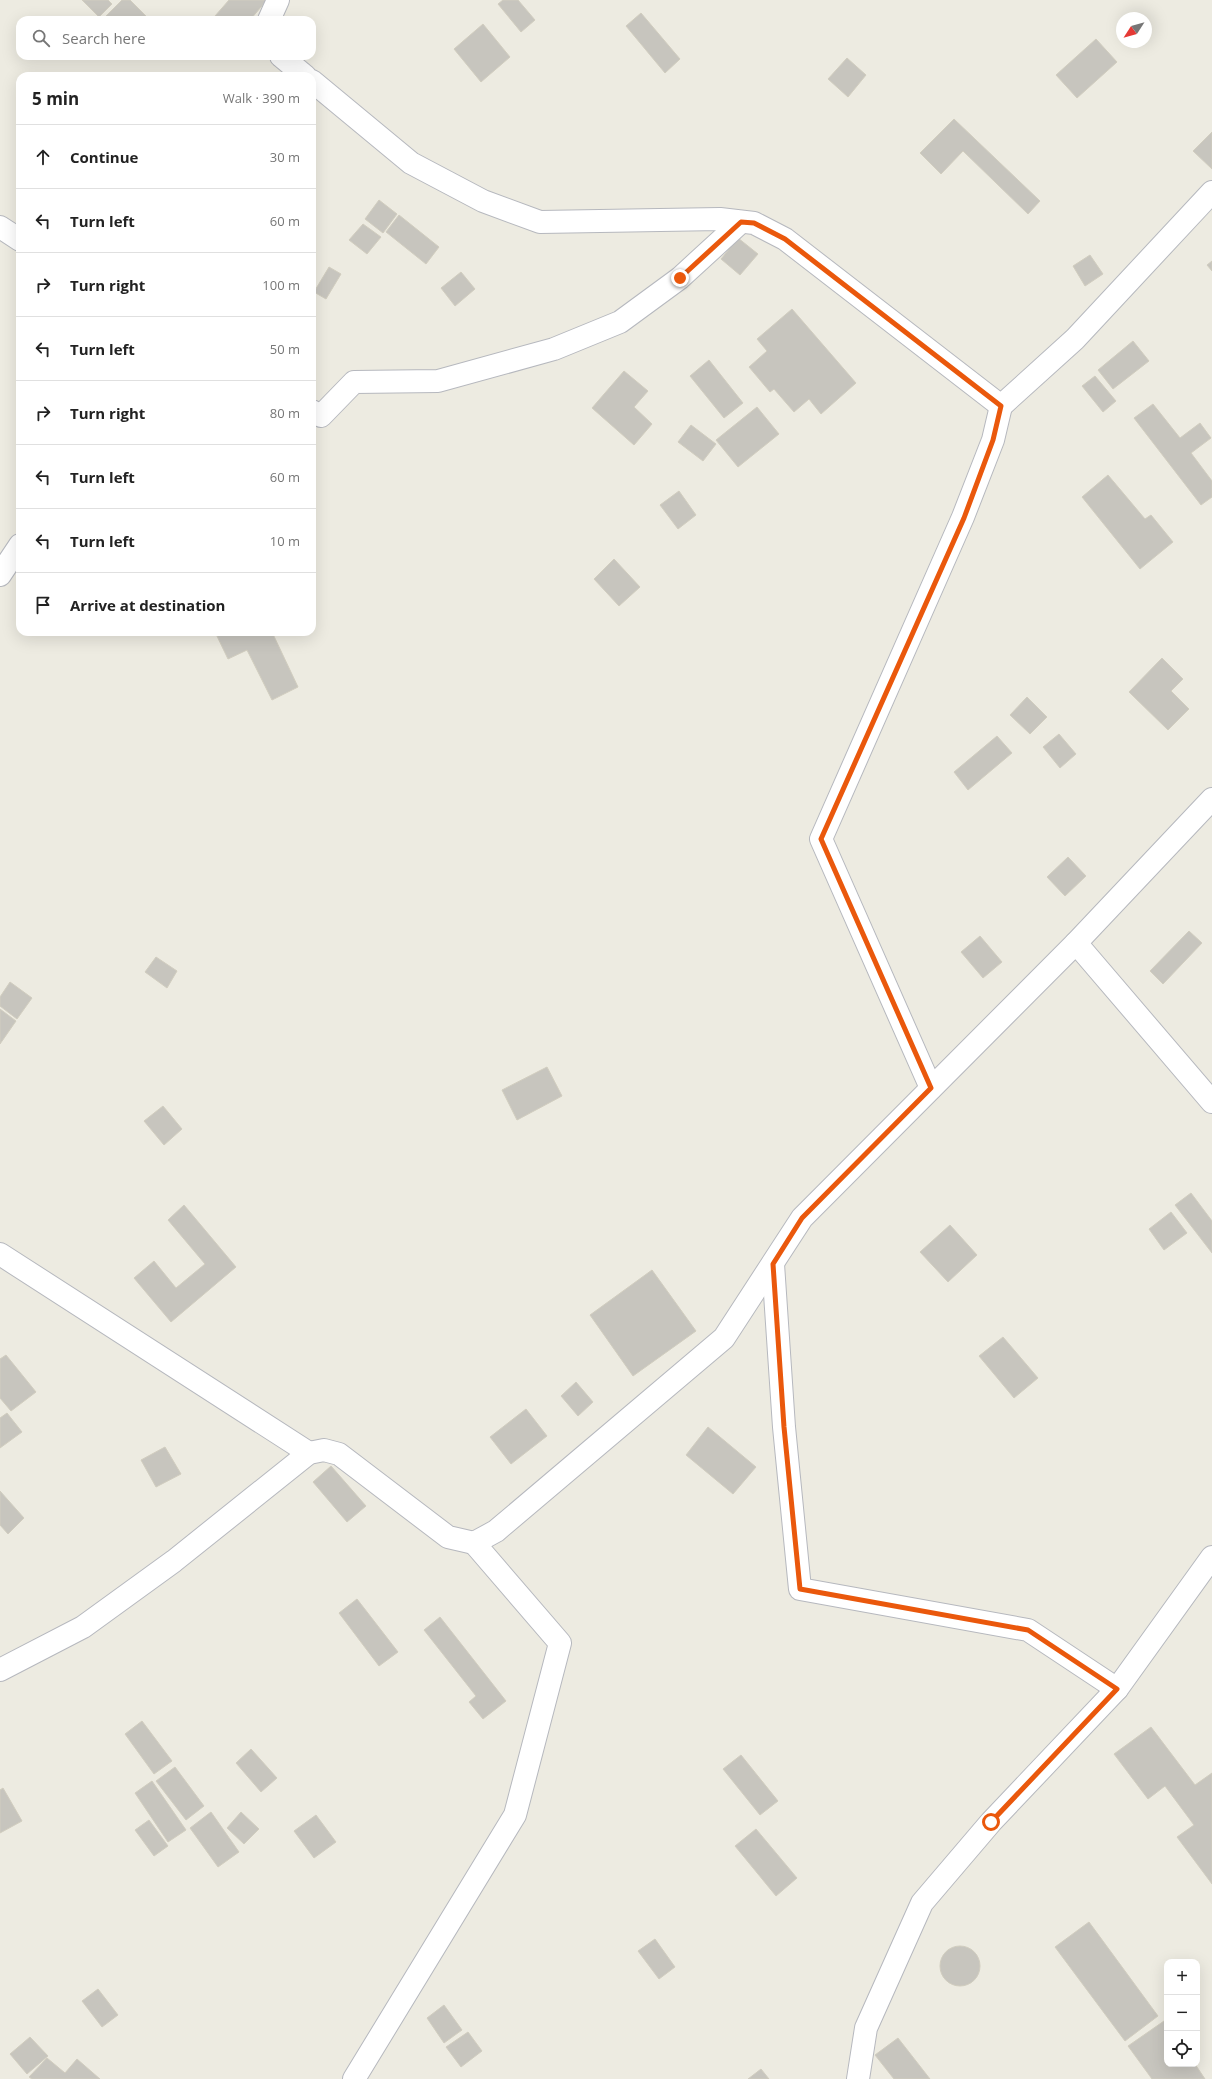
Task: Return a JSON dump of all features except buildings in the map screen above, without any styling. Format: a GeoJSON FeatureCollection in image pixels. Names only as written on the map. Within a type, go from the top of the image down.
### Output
{"type":"FeatureCollection","features":[{"type":"Feature","properties":{"kind":"street"},"geometry":{"type":"LineString","coordinates":[[271,16],[278,0]]}},
{"type":"Feature","properties":{"kind":"street"},"geometry":{"type":"LineString","coordinates":[[286,60],[301,72]]}},
{"type":"Feature","properties":{"kind":"street"},"geometry":{"type":"LineString","coordinates":[[316,84],[411,163],[483,200],[540,222],[720,219],[754,223],[785,239],[1001,406]]}},
{"type":"Feature","properties":{"kind":"street"},"geometry":{"type":"LineString","coordinates":[[931,1088],[821,839],[964,518],[993,440],[1001,406],[1075,339],[1212,192]]}},
{"type":"Feature","properties":{"kind":"street"},"geometry":{"type":"LineString","coordinates":[[316,413],[321,416],[354,382],[438,381],[554,349],[620,322],[680,278],[741,222]]}},
{"type":"Feature","properties":{"kind":"street"},"geometry":{"type":"LineString","coordinates":[[0,227],[16,237]]}},
{"type":"Feature","properties":{"kind":"street"},"geometry":{"type":"LineString","coordinates":[[0,575],[16,551]]}},
{"type":"Feature","properties":{"kind":"street"},"geometry":{"type":"LineString","coordinates":[[474,1543],[496,1531],[724,1338],[802,1218],[1076,943],[1212,799]]}},
{"type":"Feature","properties":{"kind":"street"},"geometry":{"type":"LineString","coordinates":[[1076,943],[1212,1102]]}},
{"type":"Feature","properties":{"kind":"street"},"geometry":{"type":"LineString","coordinates":[[0,1254],[309,1453]]}},
{"type":"Feature","properties":{"kind":"street"},"geometry":{"type":"LineString","coordinates":[[773,1264],[784,1427],[800,1589],[1028,1630],[1117,1689]]}},
{"type":"Feature","properties":{"kind":"street"},"geometry":{"type":"LineString","coordinates":[[0,1670],[83,1627],[174,1561],[309,1453],[324,1450],[339,1454],[448,1537],[474,1543],[560,1643],[515,1815],[354,2079]]}},
{"type":"Feature","properties":{"kind":"street"},"geometry":{"type":"LineString","coordinates":[[858,2079],[866,2028],[922,1903],[991,1822],[1117,1689],[1212,1557]]}},
{"type":"Feature","properties":{"kind":"route"},"geometry":{"type":"LineString","coordinates":[[680,278],[741,222],[754,223],[785,239],[933,351],[1001,406],[993,440],[964,518],[821,839],[931,1088],[802,1218],[773,1264],[784,1427],[800,1589],[1028,1630],[1117,1689],[991,1822]]}}]}
